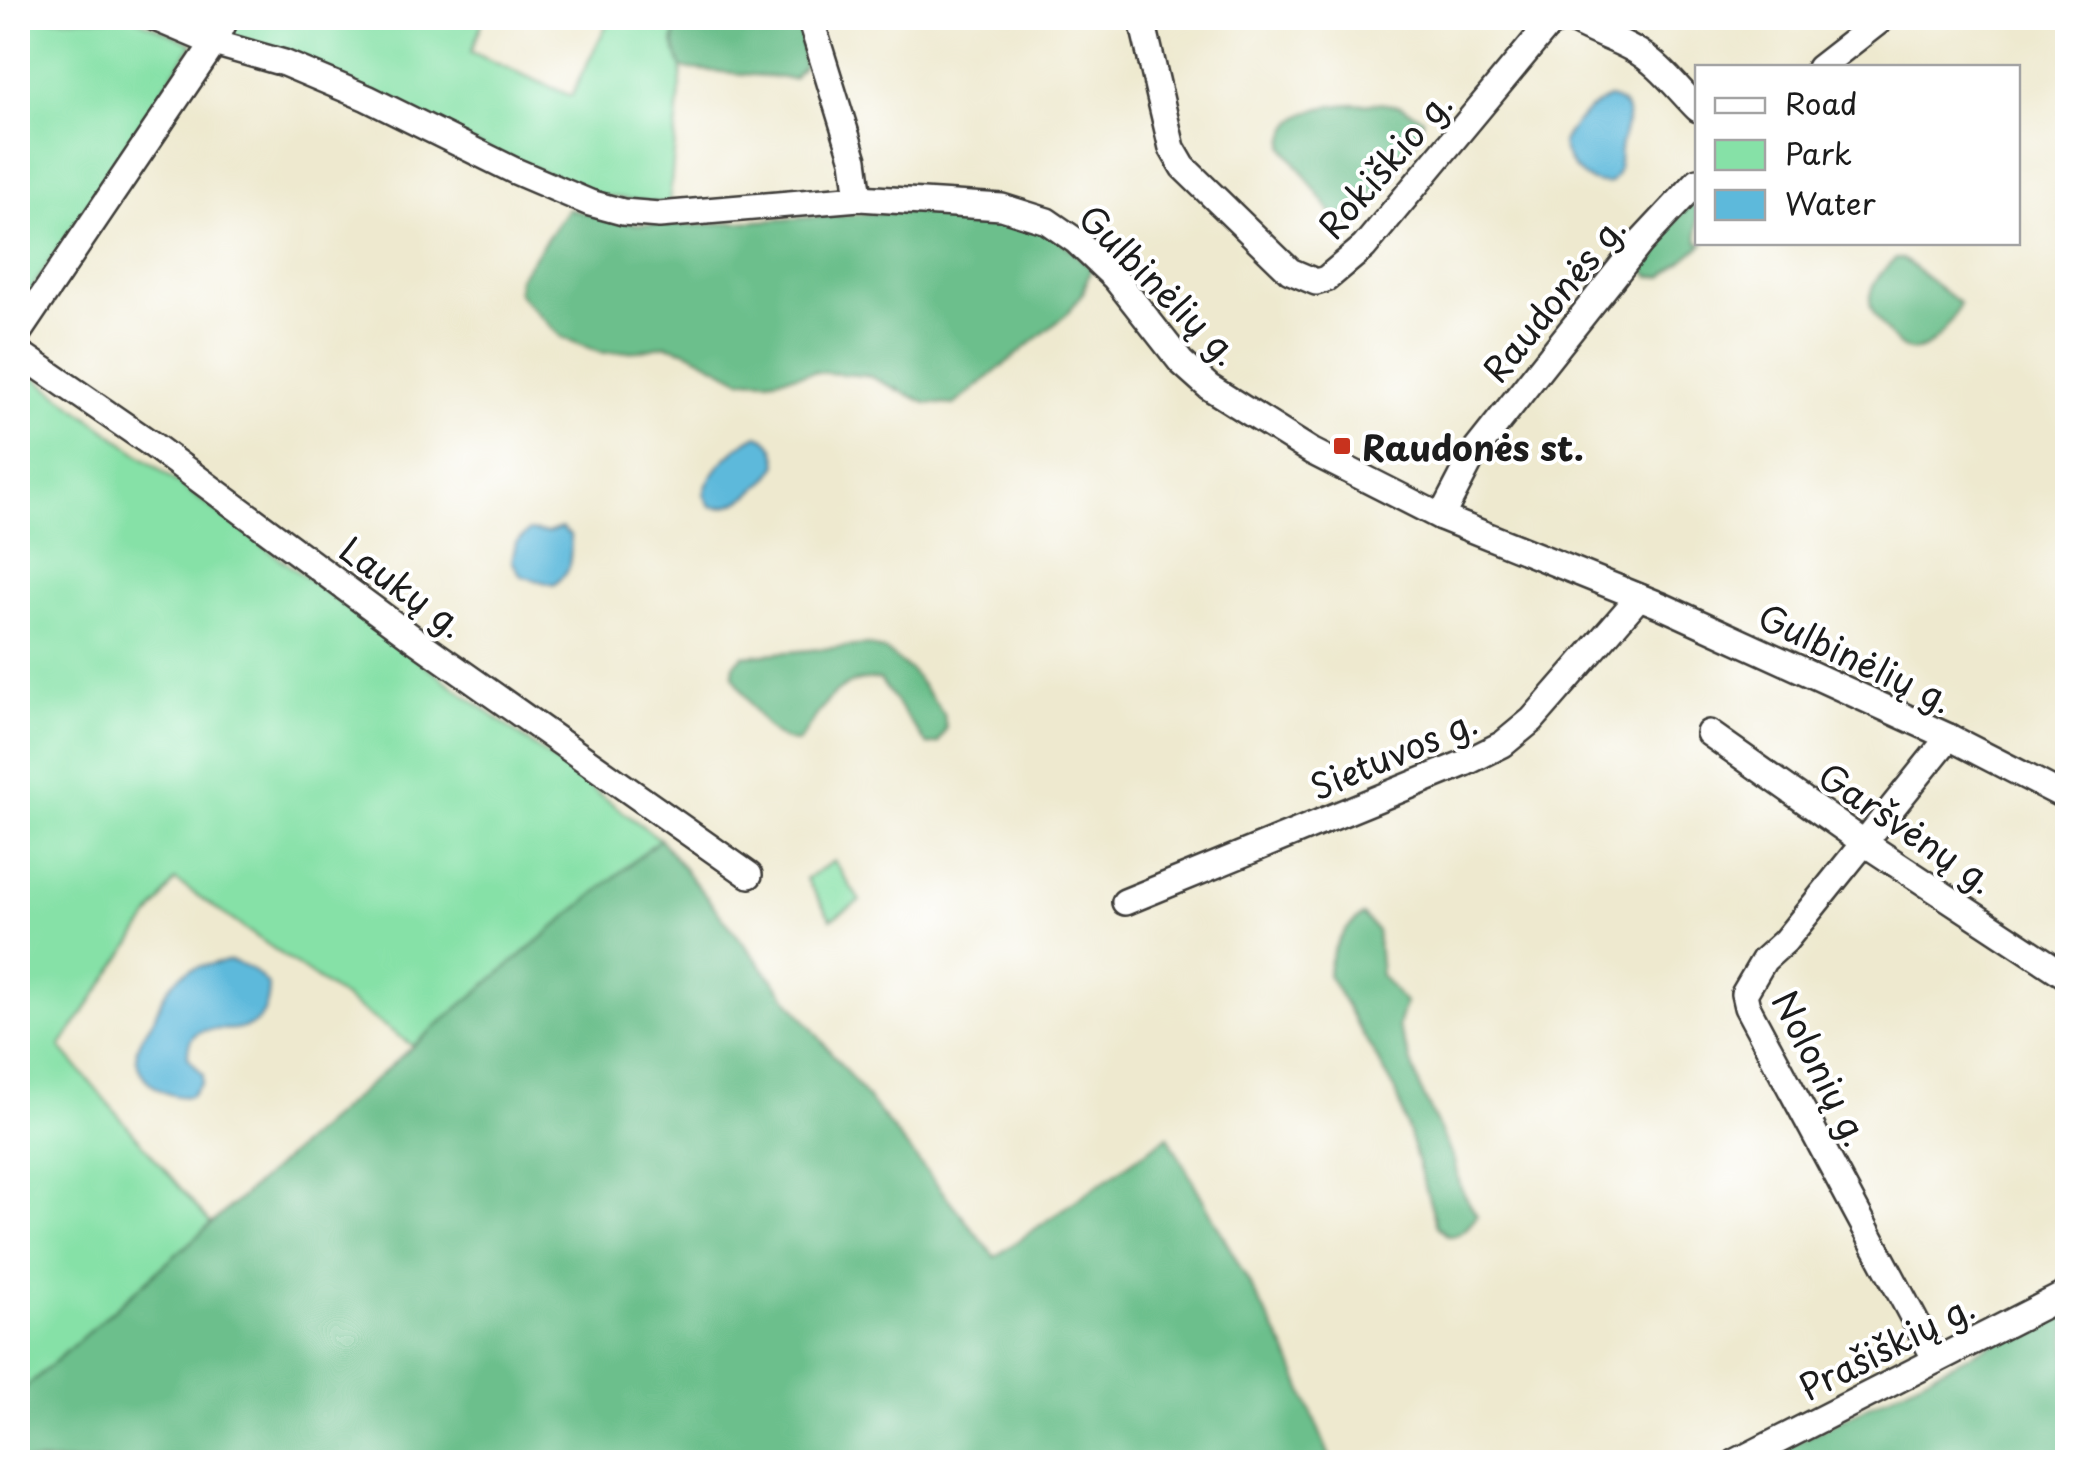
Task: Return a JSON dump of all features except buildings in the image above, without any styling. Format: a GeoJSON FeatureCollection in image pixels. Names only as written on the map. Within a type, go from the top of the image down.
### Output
{"type":"FeatureCollection","features":[{"type":"Feature","properties":{"kind":"street","name":"Gulbinėlių g."},"geometry":{"type":"LineString","coordinates":[[155,18],[214,43],[284,63],[367,98],[515,172],[590,203],[623,212],[659,216],[859,198],[1002,207],[1048,221],[1115,278],[1181,362],[1209,387],[1311,451],[1440,517],[1640,596],[1949,738],[2068,798]]}},
{"type":"Feature","properties":{"kind":"street"},"geometry":{"type":"LineString","coordinates":[[18,333],[214,43],[226,18]]}},
{"type":"Feature","properties":{"kind":"street"},"geometry":{"type":"LineString","coordinates":[[810,18],[854,160],[859,198]]}},
{"type":"Feature","properties":{"kind":"street","name":"Rokiškio g."},"geometry":{"type":"LineString","coordinates":[[1142,20],[1172,148],[1182,167],[1290,271],[1316,282],[1326,279],[1364,247],[1560,18]]}},
{"type":"Feature","properties":{"kind":"street"},"geometry":{"type":"LineString","coordinates":[[1569,18],[1654,63],[1695,105]]}},
{"type":"Feature","properties":{"kind":"street"},"geometry":{"type":"LineString","coordinates":[[1823,65],[1883,18]]}},
{"type":"Feature","properties":{"kind":"street","name":"Raudonės g."},"geometry":{"type":"LineString","coordinates":[[1440,517],[1460,476],[1487,435],[1641,242],[1695,183]]}},
{"type":"Feature","properties":{"kind":"street","name":"Laukų g."},"geometry":{"type":"LineString","coordinates":[[18,352],[749,875]]}},
{"type":"Feature","properties":{"kind":"street","name":"Sietuvos g."},"geometry":{"type":"LineString","coordinates":[[1125,902],[1504,744],[1532,720],[1640,596]]}},
{"type":"Feature","properties":{"kind":"street","name":"Garšvėnų g."},"geometry":{"type":"LineString","coordinates":[[1709,733],[1866,844],[2068,977]]}},
{"type":"Feature","properties":{"kind":"street","name":"Nolonių g."},"geometry":{"type":"LineString","coordinates":[[1936,1360],[1747,1007],[1744,994],[1764,960],[1786,941],[1949,738]]}},
{"type":"Feature","properties":{"kind":"street","name":"Prašiškių g."},"geometry":{"type":"LineString","coordinates":[[1736,1462],[2068,1292]]}},
{"type":"Feature","properties":{"kind":"green space"},"geometry":{"type":"Polygon","coordinates":[[[18,18],[135,18],[193,44],[18,310],[18,18]]]}},
{"type":"Feature","properties":{"kind":"green space"},"geometry":{"type":"Polygon","coordinates":[[[174,18],[484,18],[471,52],[571,96],[610,18],[681,18],[673,44],[682,68],[669,205],[598,195],[174,18]]]}},
{"type":"Feature","properties":{"kind":"green space"},"geometry":{"type":"Polygon","coordinates":[[[681,18],[800,18],[804,66],[793,79],[682,68],[674,43],[681,18]]]}},
{"type":"Feature","properties":{"kind":"green space"},"geometry":{"type":"Polygon","coordinates":[[[1377,103],[1401,106],[1422,118],[1421,132],[1350,226],[1342,227],[1284,147],[1287,132],[1294,121],[1318,109],[1377,103]]]}},
{"type":"Feature","properties":{"kind":"green space"},"geometry":{"type":"Polygon","coordinates":[[[1695,197],[1695,245],[1702,245],[1663,277],[1650,276],[1643,269],[1642,260],[1695,197]]]}},
{"type":"Feature","properties":{"kind":"green space"},"geometry":{"type":"Polygon","coordinates":[[[568,209],[636,224],[695,225],[909,211],[1021,218],[1054,234],[1091,268],[1083,293],[1067,314],[954,405],[926,403],[869,376],[815,372],[768,380],[740,379],[687,351],[666,345],[602,353],[561,337],[518,293],[519,278],[568,209]]]}},
{"type":"Feature","properties":{"kind":"green space"},"geometry":{"type":"Polygon","coordinates":[[[1896,259],[1903,259],[1960,304],[1945,329],[1921,349],[1903,348],[1897,343],[1871,305],[1876,281],[1896,259]]]}},
{"type":"Feature","properties":{"kind":"green space"},"geometry":{"type":"Polygon","coordinates":[[[18,365],[660,839],[413,1046],[175,880],[60,1047],[211,1224],[18,1394],[18,365]]]}},
{"type":"Feature","properties":{"kind":"green space"},"geometry":{"type":"Polygon","coordinates":[[[867,645],[886,651],[911,671],[944,714],[946,729],[938,743],[927,745],[880,680],[852,683],[841,689],[798,742],[787,740],[760,718],[733,676],[734,665],[743,656],[867,645]]]}},
{"type":"Feature","properties":{"kind":"green space"},"geometry":{"type":"Polygon","coordinates":[[[660,839],[995,1257],[1168,1136],[1287,1352],[1332,1462],[18,1462],[18,1394],[413,1046],[660,839]]]}},
{"type":"Feature","properties":{"kind":"green space"},"geometry":{"type":"Polygon","coordinates":[[[834,861],[860,901],[831,919],[806,879],[834,861]]]}},
{"type":"Feature","properties":{"kind":"green space"},"geometry":{"type":"Polygon","coordinates":[[[1363,915],[1377,931],[1381,975],[1405,1003],[1398,1027],[1421,1090],[1453,1158],[1461,1189],[1477,1216],[1465,1230],[1453,1236],[1437,1226],[1396,1091],[1328,975],[1338,941],[1363,915]]]}},
{"type":"Feature","properties":{"kind":"green space"},"geometry":{"type":"Polygon","coordinates":[[[2067,1306],[2067,1462],[1757,1462],[2067,1306]]]}},
{"type":"Feature","properties":{"kind":"water"},"geometry":{"type":"Polygon","coordinates":[[[1609,98],[1623,105],[1627,122],[1617,174],[1610,183],[1601,183],[1579,173],[1562,144],[1581,117],[1609,98]]]}},
{"type":"Feature","properties":{"kind":"water"},"geometry":{"type":"Polygon","coordinates":[[[758,435],[772,446],[778,464],[758,488],[739,501],[710,506],[704,495],[717,468],[758,435]]]}},
{"type":"Feature","properties":{"kind":"water"},"geometry":{"type":"Polygon","coordinates":[[[561,528],[571,536],[569,564],[560,580],[554,585],[521,576],[512,561],[516,543],[529,531],[547,533],[561,528]]]}},
{"type":"Feature","properties":{"kind":"water"},"geometry":{"type":"Polygon","coordinates":[[[229,961],[251,969],[269,986],[265,1010],[255,1023],[200,1032],[191,1040],[188,1057],[203,1075],[202,1083],[190,1096],[160,1090],[139,1067],[139,1041],[173,982],[200,966],[229,961]]]}},
{"type":"Feature","properties":{"kind":"place","name":"Raudonės st."},"geometry":{"type":"Point","coordinates":[1342,446]}}]}
